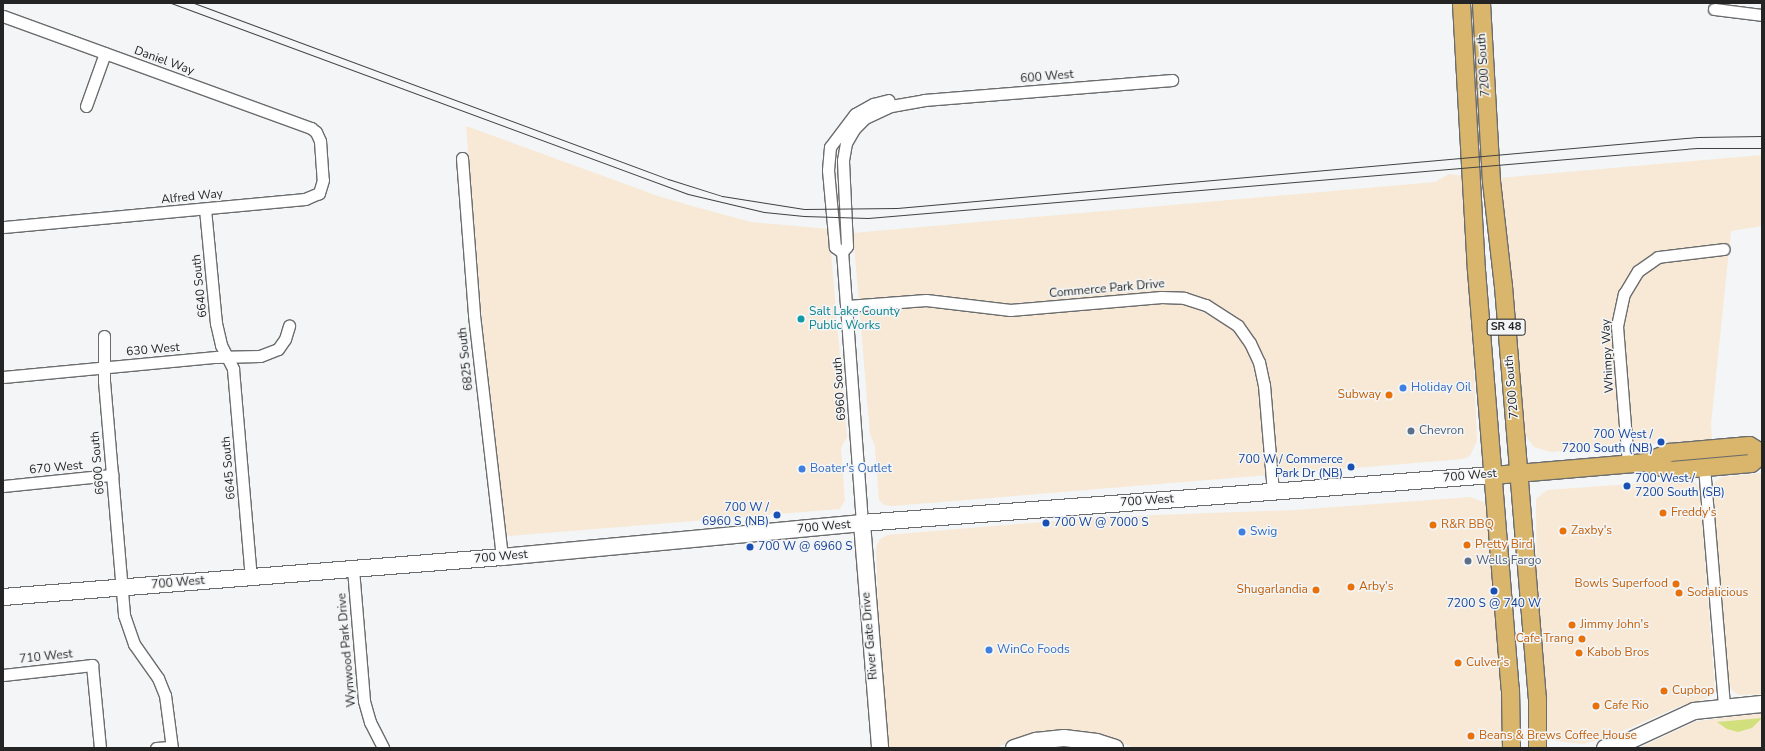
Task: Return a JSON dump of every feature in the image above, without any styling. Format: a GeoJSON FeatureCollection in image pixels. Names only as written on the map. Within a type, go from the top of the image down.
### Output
{"type":"FeatureCollection","features":[{"type":"Feature","properties":{"kind":"main road","name":"7200 South"},"geometry":{"type":"LineString","coordinates":[[1461,3],[1476,270],[1510,689],[1511,748]]}},
{"type":"Feature","properties":{"kind":"main road","name":"7200 South"},"geometry":{"type":"LineString","coordinates":[[1481,3],[1491,181],[1519,472],[1537,698],[1538,748]]}},
{"type":"Feature","properties":{"kind":"main road","name":"700 West"},"geometry":{"type":"LineString","coordinates":[[3,597],[502,557],[862,523],[1645,462],[1669,452],[1749,445],[1762,453],[1751,463],[1671,470],[1645,462]]}},
{"type":"Feature","properties":{"kind":"main road","name":"River Gate Drive"},"geometry":{"type":"LineString","coordinates":[[862,523],[880,748]]}},
{"type":"Feature","properties":{"kind":"main road"},"geometry":{"type":"LineString","coordinates":[[1604,748],[1627,742],[1694,712],[1724,707],[1762,704]]}},
{"type":"Feature","properties":{"kind":"main road"},"geometry":{"type":"LineString","coordinates":[[1014,748],[1036,741],[1064,738],[1091,741],[1115,748]]}},
{"type":"Feature","properties":{"kind":"street"},"geometry":{"type":"LineString","coordinates":[[1714,9],[1762,15]]}},
{"type":"Feature","properties":{"kind":"street","name":"Daniel Way"},"geometry":{"type":"LineString","coordinates":[[3,16],[316,132]]}},
{"type":"Feature","properties":{"kind":"street"},"geometry":{"type":"LineString","coordinates":[[86,106],[105,53]]}},
{"type":"Feature","properties":{"kind":"street","name":"600 West"},"geometry":{"type":"LineString","coordinates":[[846,143],[858,124],[875,112],[891,106],[924,100],[1172,80]]}},
{"type":"Feature","properties":{"kind":"street","name":"600 West"},"geometry":{"type":"LineString","coordinates":[[837,135],[855,114],[873,104],[906,98],[924,100]]}},
{"type":"Feature","properties":{"kind":"street","name":"Alfred Way"},"geometry":{"type":"LineString","coordinates":[[3,227],[305,199],[317,195],[321,191],[323,180],[320,140],[316,132]]}},
{"type":"Feature","properties":{"kind":"street","name":"6960 South"},"geometry":{"type":"LineString","coordinates":[[837,135],[830,147],[828,170],[835,247],[842,252]]}},
{"type":"Feature","properties":{"kind":"street","name":"6960 South"},"geometry":{"type":"LineString","coordinates":[[846,143],[842,168],[847,246],[842,252],[862,523]]}},
{"type":"Feature","properties":{"kind":"street","name":"6825 South"},"geometry":{"type":"LineString","coordinates":[[462,158],[474,315],[502,557]]}},
{"type":"Feature","properties":{"kind":"street","name":"6640 South"},"geometry":{"type":"LineString","coordinates":[[205,209],[216,323],[221,345],[228,358]]}},
{"type":"Feature","properties":{"kind":"street","name":"Whimpy Way"},"geometry":{"type":"LineString","coordinates":[[1628,463],[1617,326],[1624,294],[1638,271],[1658,257],[1724,249]]}},
{"type":"Feature","properties":{"kind":"street","name":"Commerce Park Drive"},"geometry":{"type":"LineString","coordinates":[[847,306],[926,300],[1010,310],[1161,297],[1184,298],[1206,305],[1238,326],[1250,343],[1259,362],[1264,385],[1273,492]]}},
{"type":"Feature","properties":{"kind":"street","name":"630 West"},"geometry":{"type":"LineString","coordinates":[[3,377],[273,353],[282,345],[289,326]]}},
{"type":"Feature","properties":{"kind":"street","name":"6600 South"},"geometry":{"type":"LineString","coordinates":[[104,336],[112,476],[124,615],[130,636],[158,678],[165,695],[172,747]]}},
{"type":"Feature","properties":{"kind":"street","name":"6645 South"},"geometry":{"type":"LineString","coordinates":[[228,358],[233,369],[252,577]]}},
{"type":"Feature","properties":{"kind":"street"},"geometry":{"type":"LineString","coordinates":[[1704,467],[1724,707]]}},
{"type":"Feature","properties":{"kind":"street","name":"670 West"},"geometry":{"type":"LineString","coordinates":[[3,486],[112,476]]}},
{"type":"Feature","properties":{"kind":"street","name":"Wynwood Park Drive"},"geometry":{"type":"LineString","coordinates":[[353,569],[364,701],[370,722],[383,748]]}},
{"type":"Feature","properties":{"kind":"street","name":"710 West"},"geometry":{"type":"LineString","coordinates":[[3,675],[92,665],[100,748]]}},
{"type":"Feature","properties":{"kind":"street"},"geometry":{"type":"LineString","coordinates":[[156,748],[172,747]]}},
{"type":"Feature","properties":{"kind":"shaded area"},"geometry":{"type":"Polygon","coordinates":[[[466,126],[658,196],[692,206],[751,222],[829,229],[847,437],[841,448],[845,500],[840,509],[509,536],[506,532],[483,330],[466,126]]]}},
{"type":"Feature","properties":{"kind":"shaded area"},"geometry":{"type":"Polygon","coordinates":[[[1762,155],[1762,226],[1731,231],[1711,424],[1712,439],[1551,452],[1534,447],[1524,433],[1509,251],[1499,178],[1762,155]]]}},
{"type":"Feature","properties":{"kind":"shaded area"},"geometry":{"type":"Polygon","coordinates":[[[1449,174],[1465,176],[1477,441],[1470,456],[1463,459],[892,506],[884,505],[879,500],[875,447],[870,434],[853,233],[1435,182],[1449,174]]]}},
{"type":"Feature","properties":{"kind":"shaded area"},"geometry":{"type":"Polygon","coordinates":[[[1762,473],[1762,694],[1739,695],[1732,690],[1729,683],[1713,488],[1715,482],[1722,477],[1762,473]]]}},
{"type":"Feature","properties":{"kind":"shaded area"},"geometry":{"type":"Polygon","coordinates":[[[1686,480],[1696,483],[1700,492],[1715,692],[1708,698],[1680,706],[1609,737],[1583,744],[1556,741],[1548,732],[1546,725],[1537,588],[1536,499],[1547,490],[1686,480]]]}},
{"type":"Feature","properties":{"kind":"shaded area"},"geometry":{"type":"Polygon","coordinates":[[[1470,497],[1484,502],[1487,511],[1501,681],[1503,748],[1135,748],[1101,735],[1056,731],[1031,734],[995,748],[888,748],[880,650],[876,548],[879,540],[887,535],[1103,517],[1295,510],[1470,497]]]}},
{"type":"Feature","properties":{"kind":"shaded area"},"geometry":{"type":"Polygon","coordinates":[[[1762,713],[1762,748],[1639,748],[1697,721],[1762,713]]]}},
{"type":"Feature","properties":{"kind":"green space"},"geometry":{"type":"Polygon","coordinates":[[[1762,718],[1752,728],[1738,732],[1727,729],[1717,722],[1762,718]]]}},
{"type":"Feature","properties":{"kind":"tram line"},"geometry":{"type":"LineString","coordinates":[[171,3],[688,194],[764,212],[804,216],[868,218],[1697,148],[1762,148]]}},
{"type":"Feature","properties":{"kind":"tram line"},"geometry":{"type":"LineString","coordinates":[[194,3],[668,179],[722,196],[804,209],[897,208],[1698,137],[1762,136]]}},
{"type":"Feature","properties":{"kind":"place","name":"Salt Lake County Public Works"},"geometry":{"type":"Point","coordinates":[801,319]}},
{"type":"Feature","properties":{"kind":"place","name":"Holiday Oil"},"geometry":{"type":"Point","coordinates":[1403,388]}},
{"type":"Feature","properties":{"kind":"place","name":"Subway"},"geometry":{"type":"Point","coordinates":[1389,395]}},
{"type":"Feature","properties":{"kind":"place","name":"Chevron"},"geometry":{"type":"Point","coordinates":[1411,431]}},
{"type":"Feature","properties":{"kind":"place","name":"700 West / 7200 South (NB)"},"geometry":{"type":"Point","coordinates":[1661,442]}},
{"type":"Feature","properties":{"kind":"place","name":"700 W / Commerce Park Dr (NB)"},"geometry":{"type":"Point","coordinates":[1351,467]}},
{"type":"Feature","properties":{"kind":"place","name":"Boater's Outlet"},"geometry":{"type":"Point","coordinates":[802,469]}},
{"type":"Feature","properties":{"kind":"place","name":"700 West / 7200 South (SB)"},"geometry":{"type":"Point","coordinates":[1627,486]}},
{"type":"Feature","properties":{"kind":"place","name":"Freddy's"},"geometry":{"type":"Point","coordinates":[1663,513]}},
{"type":"Feature","properties":{"kind":"place","name":"700 W / 6960 S (NB)"},"geometry":{"type":"Point","coordinates":[777,515]}},
{"type":"Feature","properties":{"kind":"place","name":"700 W @ 7000 S"},"geometry":{"type":"Point","coordinates":[1046,523]}},
{"type":"Feature","properties":{"kind":"place","name":"R&R BBQ"},"geometry":{"type":"Point","coordinates":[1433,525]}},
{"type":"Feature","properties":{"kind":"place","name":"Zaxby's"},"geometry":{"type":"Point","coordinates":[1563,531]}},
{"type":"Feature","properties":{"kind":"place","name":"Swig"},"geometry":{"type":"Point","coordinates":[1242,532]}},
{"type":"Feature","properties":{"kind":"place","name":"Pretty Bird"},"geometry":{"type":"Point","coordinates":[1467,545]}},
{"type":"Feature","properties":{"kind":"place","name":"700 W @ 6960 S"},"geometry":{"type":"Point","coordinates":[750,547]}},
{"type":"Feature","properties":{"kind":"place","name":"Wells Fargo"},"geometry":{"type":"Point","coordinates":[1468,561]}},
{"type":"Feature","properties":{"kind":"place","name":"Bowls Superfood"},"geometry":{"type":"Point","coordinates":[1676,584]}},
{"type":"Feature","properties":{"kind":"place","name":"Arby's"},"geometry":{"type":"Point","coordinates":[1351,587]}},
{"type":"Feature","properties":{"kind":"place","name":"Shugarlandia"},"geometry":{"type":"Point","coordinates":[1316,590]}},
{"type":"Feature","properties":{"kind":"place","name":"7200 S @ 740 W"},"geometry":{"type":"Point","coordinates":[1494,591]}},
{"type":"Feature","properties":{"kind":"place","name":"Sodalicious"},"geometry":{"type":"Point","coordinates":[1679,593]}},
{"type":"Feature","properties":{"kind":"place","name":"Jimmy John's"},"geometry":{"type":"Point","coordinates":[1572,625]}},
{"type":"Feature","properties":{"kind":"place","name":"Cafe Trang"},"geometry":{"type":"Point","coordinates":[1582,639]}},
{"type":"Feature","properties":{"kind":"place","name":"WinCo Foods"},"geometry":{"type":"Point","coordinates":[989,650]}},
{"type":"Feature","properties":{"kind":"place","name":"Kabob Bros"},"geometry":{"type":"Point","coordinates":[1579,653]}},
{"type":"Feature","properties":{"kind":"place","name":"Culver's"},"geometry":{"type":"Point","coordinates":[1458,663]}},
{"type":"Feature","properties":{"kind":"place","name":"Cupbop"},"geometry":{"type":"Point","coordinates":[1664,691]}},
{"type":"Feature","properties":{"kind":"place","name":"Cafe Rio"},"geometry":{"type":"Point","coordinates":[1596,706]}},
{"type":"Feature","properties":{"kind":"place","name":"Beans & Brews Coffee House"},"geometry":{"type":"Point","coordinates":[1471,736]}}]}
